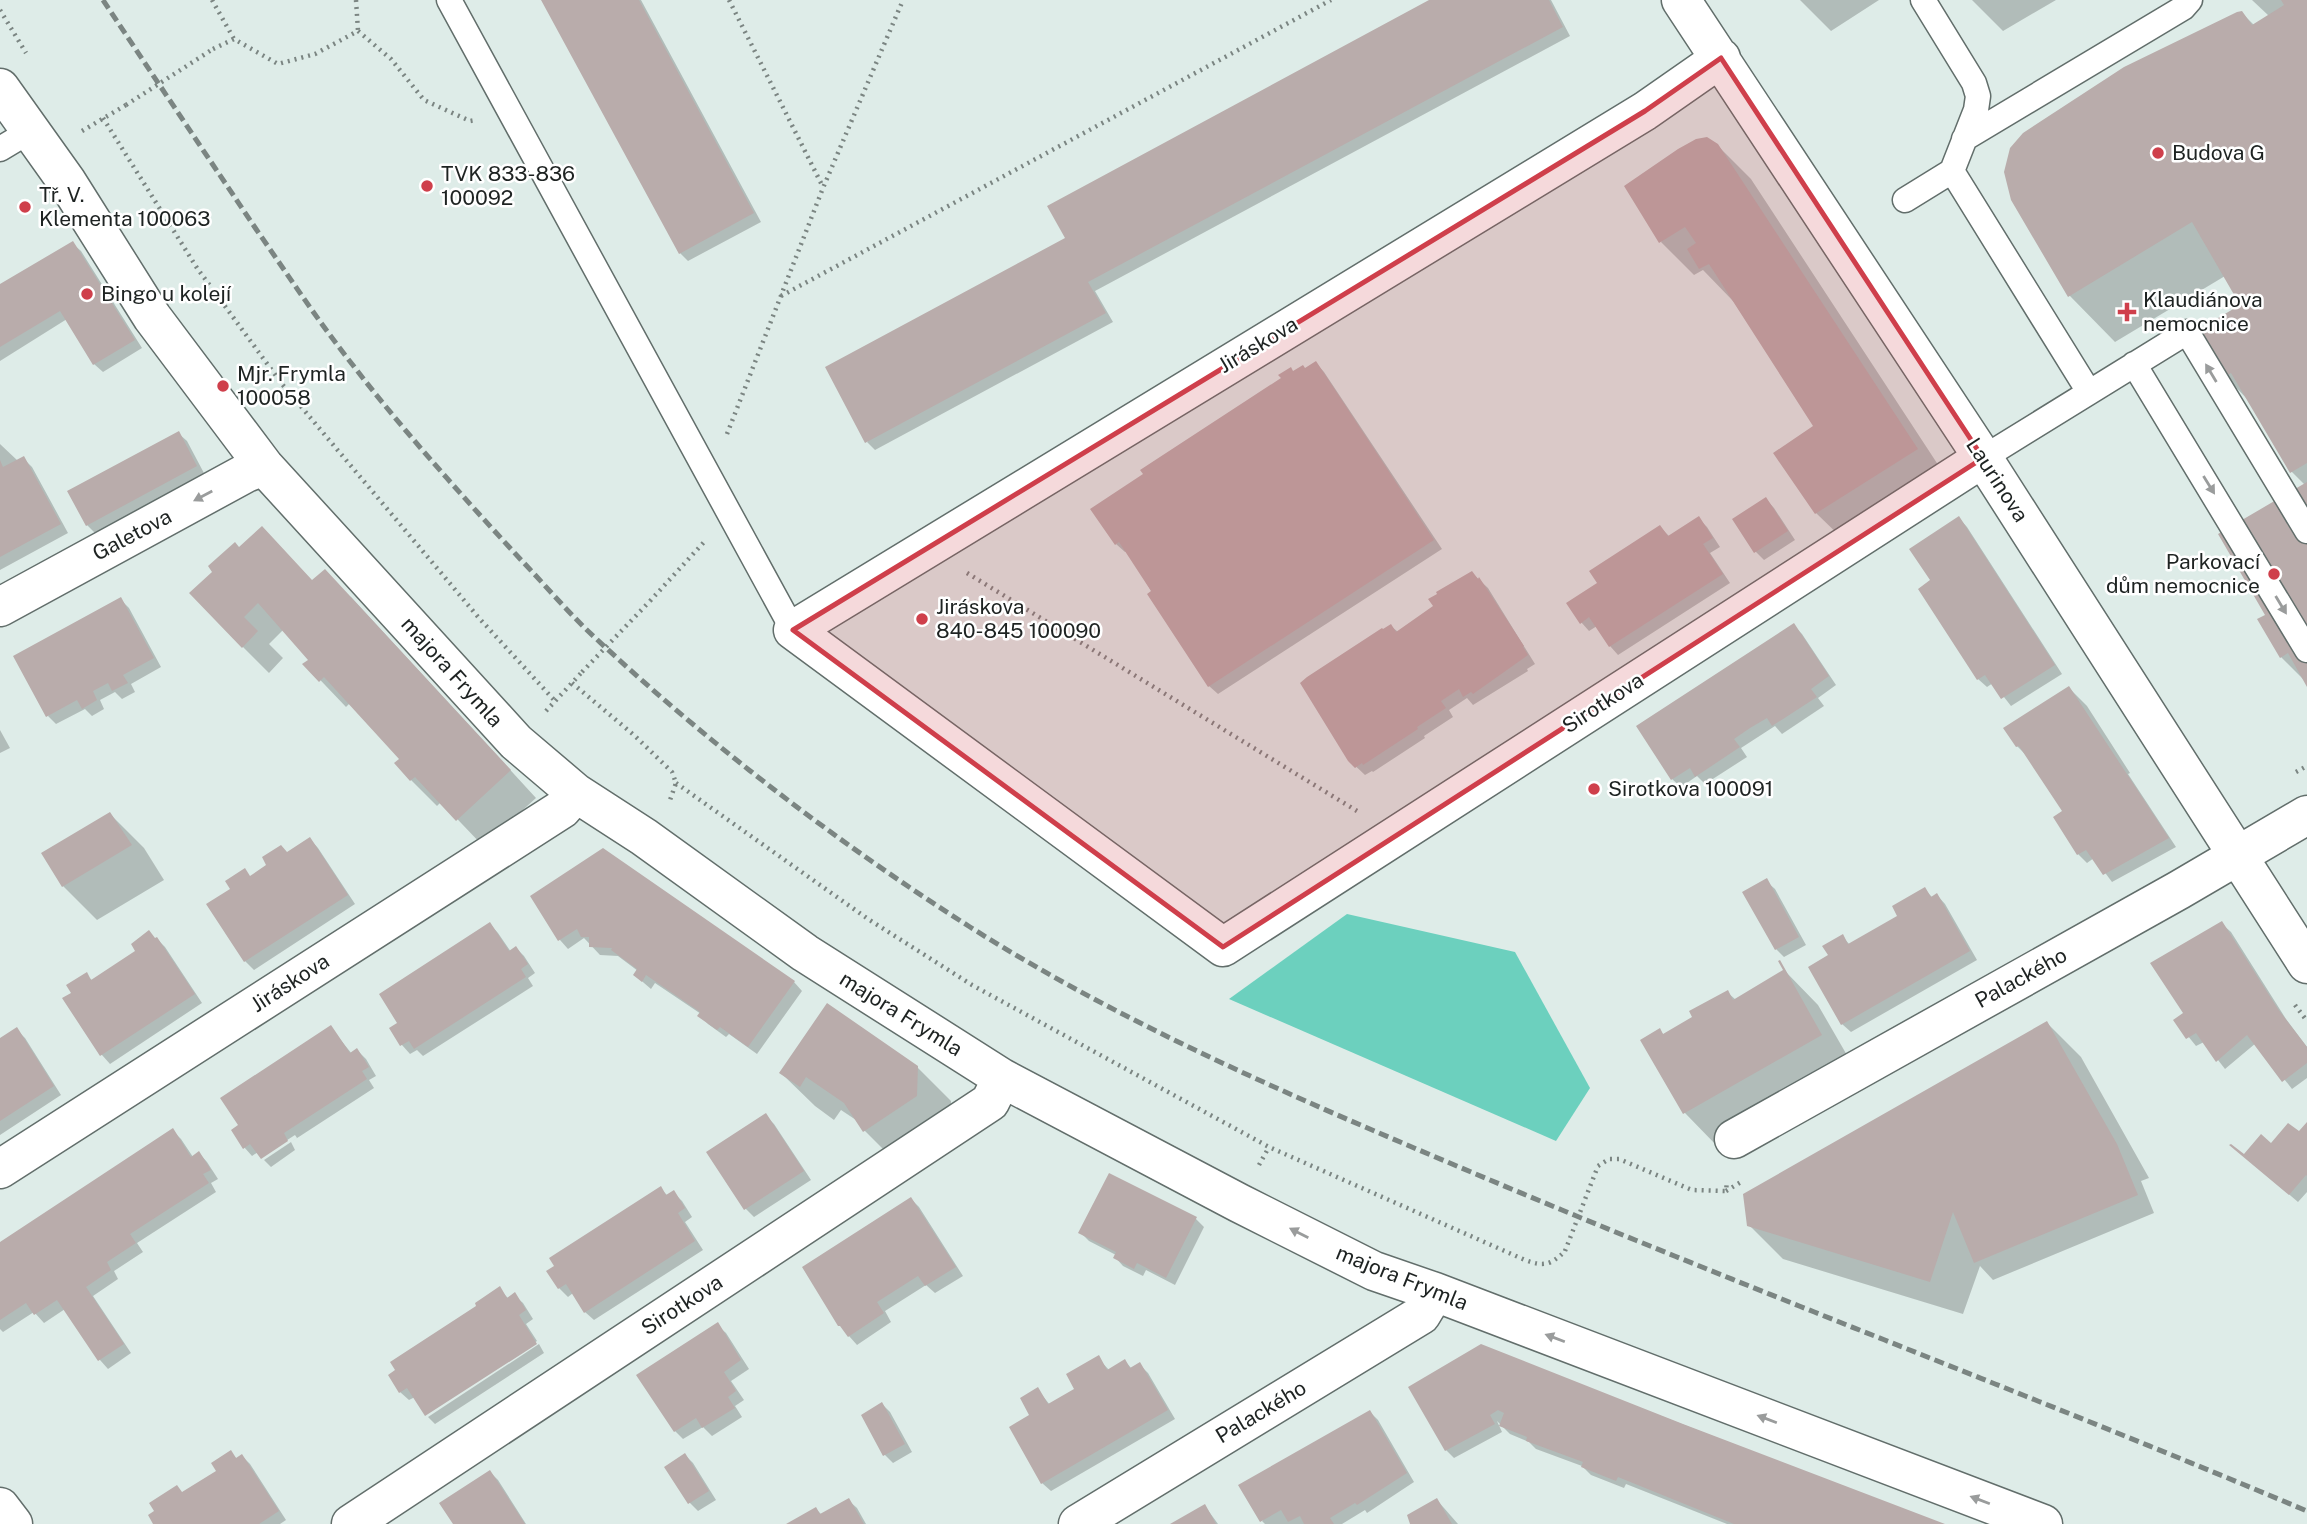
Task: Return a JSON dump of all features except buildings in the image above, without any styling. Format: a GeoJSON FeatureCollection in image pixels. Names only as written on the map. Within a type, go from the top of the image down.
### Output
{"type":"FeatureCollection","features":[{"type":"Feature","properties":{"kind":"street","name":"Laurinova"},"geometry":{"type":"LineString","coordinates":[[1681,0],[1983,458],[2307,964]]}},
{"type":"Feature","properties":{"kind":"street","name":"Jiráskova"},"geometry":{"type":"LineString","coordinates":[[793,629],[1645,111],[1721,58]]}},
{"type":"Feature","properties":{"kind":"street","name":"majora Frymla"},"geometry":{"type":"LineString","coordinates":[[0,88],[15,140],[72,183],[152,317],[264,466],[492,710],[516,742],[576,793],[644,837],[805,953],[1002,1078],[1362,1265],[2043,1524]]}},
{"type":"Feature","properties":{"kind":"street","name":"Sirotkova"},"geometry":{"type":"LineString","coordinates":[[793,629],[1223,947],[1983,458]]}},
{"type":"Feature","properties":{"kind":"street","name":"Galetova"},"geometry":{"type":"LineString","coordinates":[[0,607],[246,473],[264,466]]}},
{"type":"Feature","properties":{"kind":"street","name":"Jiráskova"},"geometry":{"type":"LineString","coordinates":[[0,1169],[562,809],[576,793]]}},
{"type":"Feature","properties":{"kind":"street","name":"Palackého"},"geometry":{"type":"LineString","coordinates":[[1734,1139],[2307,815]]}},
{"type":"Feature","properties":{"kind":"street","name":"Sirotkova"},"geometry":{"type":"LineString","coordinates":[[351,1524],[990,1102],[1002,1078]]}},
{"type":"Feature","properties":{"kind":"street","name":"Palackého"},"geometry":{"type":"LineString","coordinates":[[1078,1524],[1421,1315],[1436,1292]]}},
{"type":"Feature","properties":{"kind":"street"},"geometry":{"type":"LineString","coordinates":[[0,1507],[13,1524]]}},
{"type":"Feature","properties":{"kind":"lane"},"geometry":{"type":"LineString","coordinates":[[449,0],[793,629]]}},
{"type":"Feature","properties":{"kind":"lane"},"geometry":{"type":"LineString","coordinates":[[1905,200],[1952,171],[1979,96],[1974,83],[1923,0]]}},
{"type":"Feature","properties":{"kind":"lane"},"geometry":{"type":"LineString","coordinates":[[1964,139],[2183,8],[2190,0]]}},
{"type":"Feature","properties":{"kind":"lane"},"geometry":{"type":"LineString","coordinates":[[1952,171],[2090,392]]}},
{"type":"Feature","properties":{"kind":"lane"},"geometry":{"type":"LineString","coordinates":[[1983,458],[2187,332],[2307,531]]}},
{"type":"Feature","properties":{"kind":"lane"},"geometry":{"type":"LineString","coordinates":[[2134,364],[2307,650]]}},
{"type":"Feature","properties":{"kind":"path"},"geometry":{"type":"LineString","coordinates":[[212,0],[234,39],[278,64],[315,54],[358,30]]}},
{"type":"Feature","properties":{"kind":"path"},"geometry":{"type":"LineString","coordinates":[[356,0],[358,30],[391,59],[424,100],[470,121],[512,115]]}},
{"type":"Feature","properties":{"kind":"path"},"geometry":{"type":"LineString","coordinates":[[729,0],[824,188]]}},
{"type":"Feature","properties":{"kind":"path"},"geometry":{"type":"LineString","coordinates":[[710,477],[824,188],[903,0]]}},
{"type":"Feature","properties":{"kind":"path"},"geometry":{"type":"LineString","coordinates":[[781,296],[1331,0]]}},
{"type":"Feature","properties":{"kind":"path"},"geometry":{"type":"LineString","coordinates":[[75,135],[213,49],[234,39]]}},
{"type":"Feature","properties":{"kind":"path"},"geometry":{"type":"LineString","coordinates":[[103,118],[197,268],[282,384],[478,618],[555,701],[730,515]]}},
{"type":"Feature","properties":{"kind":"path"},"geometry":{"type":"LineString","coordinates":[[926,548],[1396,836]]}},
{"type":"Feature","properties":{"kind":"path"},"geometry":{"type":"LineString","coordinates":[[572,683],[635,736],[672,772],[676,783],[672,799],[644,837]]}},
{"type":"Feature","properties":{"kind":"path"},"geometry":{"type":"LineString","coordinates":[[676,783],[868,919],[972,985],[1269,1147],[1538,1265],[1553,1262],[1565,1251],[1598,1166],[1609,1159],[1619,1158],[1692,1190],[1726,1191],[1734,1139]]}},
{"type":"Feature","properties":{"kind":"highlighted area"},"geometry":{"type":"Polygon","coordinates":[[[1721,58],[1983,458],[1223,947],[793,630],[1645,111],[1721,58]]]}},
{"type":"Feature","properties":{"kind":"green space"},"geometry":{"type":"Polygon","coordinates":[[[1347,914],[1515,952],[1590,1088],[1556,1141],[1229,999],[1347,914]]]}},
{"type":"Feature","properties":{"kind":"railway"},"geometry":{"type":"LineString","coordinates":[[103,0],[327,331],[393,415],[457,489],[572,615],[633,673],[773,789],[870,860],[970,927],[1032,964],[1159,1033],[1290,1094],[1592,1222],[2307,1511]]}},
{"type":"Feature","properties":{"kind":"place","name":"Budova G"},"geometry":{"type":"Point","coordinates":[2158,153]}},
{"type":"Feature","properties":{"kind":"place","name":"TVK 833-836 100092"},"geometry":{"type":"Point","coordinates":[427,186]}},
{"type":"Feature","properties":{"kind":"place","name":"Tř. V. Klementa 100063"},"geometry":{"type":"Point","coordinates":[25,207]}},
{"type":"Feature","properties":{"kind":"place","name":"Bingo u kolejí"},"geometry":{"type":"Point","coordinates":[87,294]}},
{"type":"Feature","properties":{"kind":"place","name":"Klaudiánova nemocnice"},"geometry":{"type":"Point","coordinates":[2127,312]}},
{"type":"Feature","properties":{"kind":"place","name":"Mjr. Frymla 100058"},"geometry":{"type":"Point","coordinates":[223,386]}},
{"type":"Feature","properties":{"kind":"place","name":"Parkovací dům nemocnice"},"geometry":{"type":"Point","coordinates":[2274,574]}},
{"type":"Feature","properties":{"kind":"place","name":"Jiráskova 840-845 100090"},"geometry":{"type":"Point","coordinates":[922,619]}},
{"type":"Feature","properties":{"kind":"place","name":"Sirotkova 100091"},"geometry":{"type":"Point","coordinates":[1594,789]}}]}
